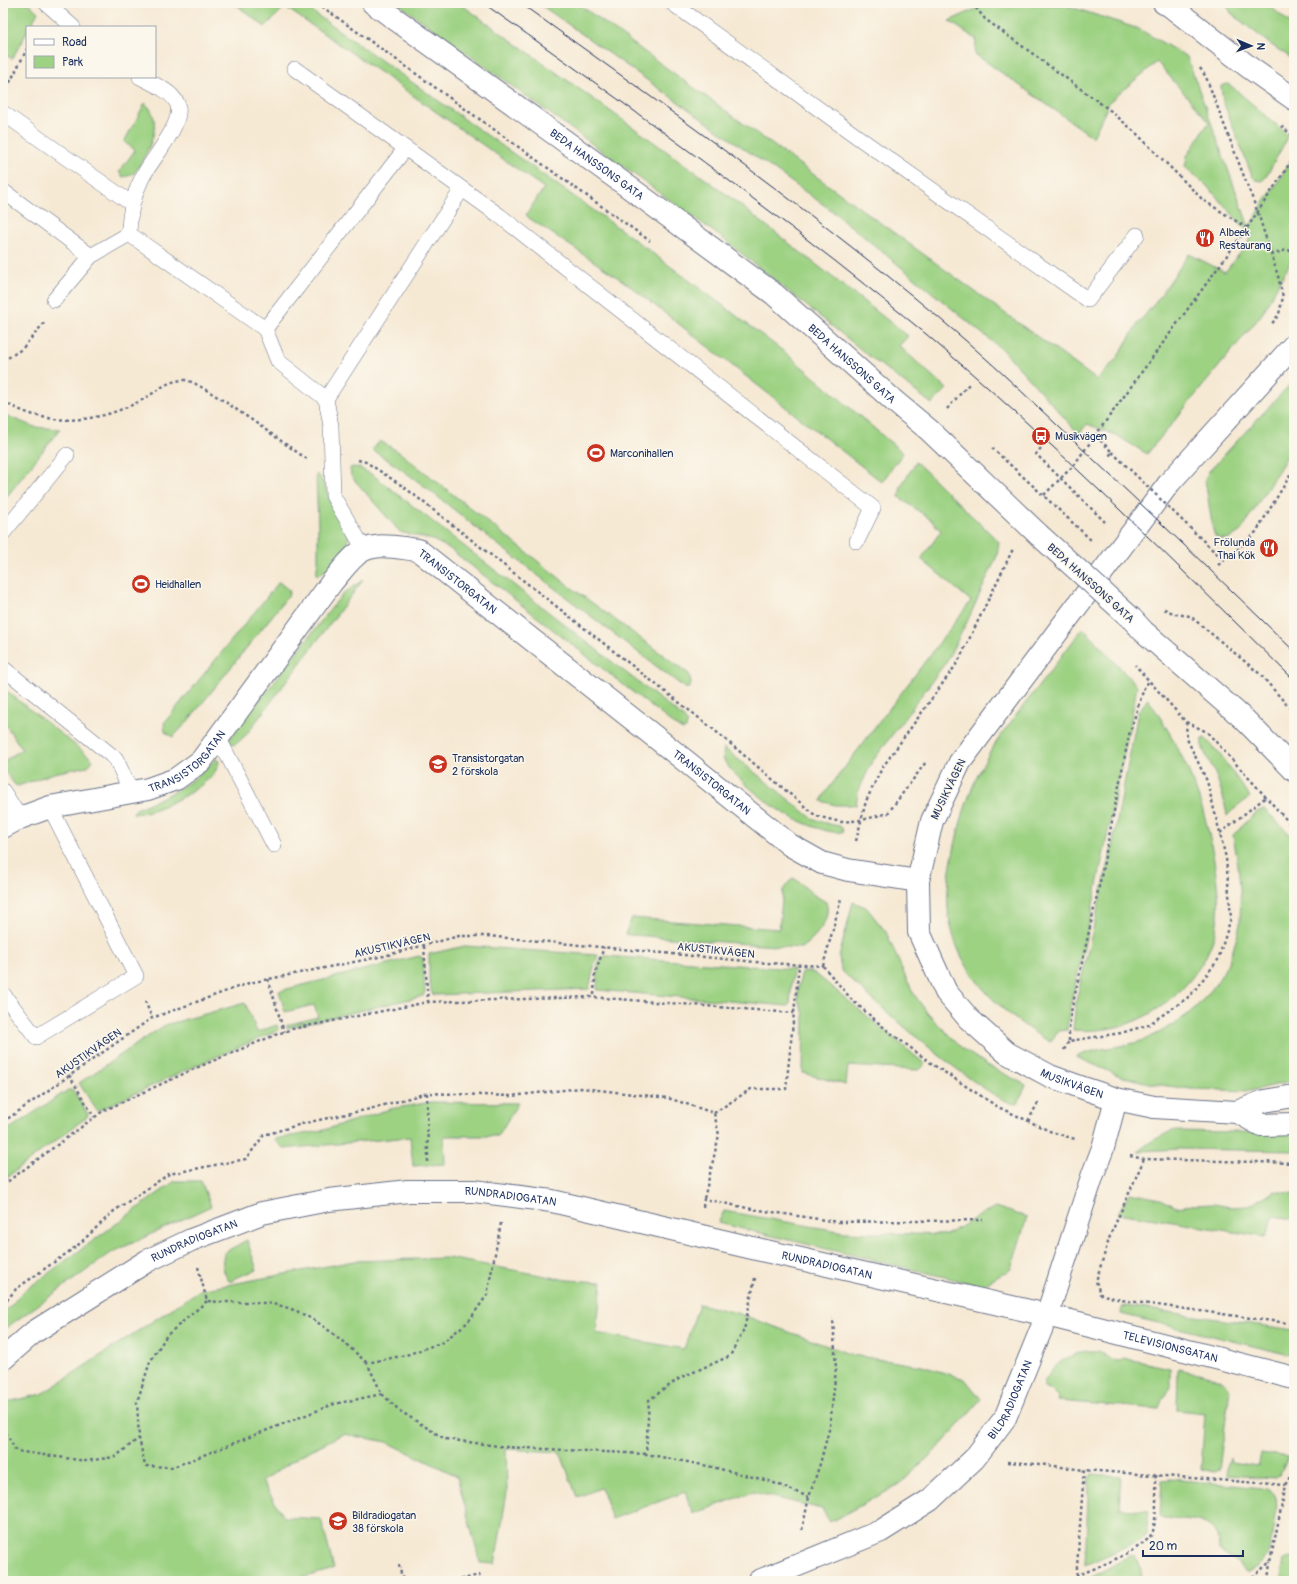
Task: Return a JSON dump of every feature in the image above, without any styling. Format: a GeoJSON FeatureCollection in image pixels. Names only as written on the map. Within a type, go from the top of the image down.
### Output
{"type":"FeatureCollection","features":[{"type":"Feature","properties":{"kind":"street","name":"BEDA HANSSONS GATA"},"geometry":{"type":"LineString","coordinates":[[374,3],[774,294],[894,401],[929,430],[1039,535],[1132,619],[1143,631],[1245,720],[1294,770]]}},
{"type":"Feature","properties":{"kind":"street"},"geometry":{"type":"LineString","coordinates":[[1168,4],[1250,68],[1294,99]]}},
{"type":"Feature","properties":{"kind":"street","name":"MUSIKVÄGEN"},"geometry":{"type":"LineString","coordinates":[[1294,345],[1170,482],[960,762],[932,821],[918,881],[920,932],[946,992],[969,1019],[1007,1053],[1050,1076],[1116,1099],[1154,1106],[1237,1112],[1261,1125],[1294,1124]]}},
{"type":"Feature","properties":{"kind":"street","name":"TRANSISTORGATAN"},"geometry":{"type":"LineString","coordinates":[[12,823],[50,807],[148,789],[176,779],[201,761],[332,582],[355,555],[364,549],[386,546],[418,550],[688,762],[790,845],[822,863],[848,870],[918,881]]}},
{"type":"Feature","properties":{"kind":"street","name":"MUSIKVÄGEN"},"geometry":{"type":"LineString","coordinates":[[1237,1112],[1264,1101],[1294,1096]]}},
{"type":"Feature","properties":{"kind":"street","name":"BILDRADIOGATAN"},"geometry":{"type":"LineString","coordinates":[[759,1581],[881,1531],[930,1500],[974,1459],[1005,1418],[1047,1315],[1093,1174],[1103,1148],[1116,1099]]}},
{"type":"Feature","properties":{"kind":"street","name":"RUNDRADIOGATAN"},"geometry":{"type":"LineString","coordinates":[[3,1359],[34,1332],[147,1261],[191,1240],[262,1212],[329,1200],[408,1191],[474,1191],[552,1201],[697,1236],[1047,1315]]}},
{"type":"Feature","properties":{"kind":"street","name":"TELEVISIONSGATAN"},"geometry":{"type":"LineString","coordinates":[[1047,1315],[1294,1378]]}},
{"type":"Feature","properties":{"kind":"lane"},"geometry":{"type":"LineString","coordinates":[[46,3],[72,26]]}},
{"type":"Feature","properties":{"kind":"lane"},"geometry":{"type":"LineString","coordinates":[[672,3],[859,138],[1088,300],[1137,235]]}},
{"type":"Feature","properties":{"kind":"lane"},"geometry":{"type":"LineString","coordinates":[[296,69],[506,221],[873,508],[857,541]]}},
{"type":"Feature","properties":{"kind":"lane"},"geometry":{"type":"LineString","coordinates":[[129,234],[129,220],[132,204],[142,178],[169,135],[178,117],[177,104],[164,90],[142,78]]}},
{"type":"Feature","properties":{"kind":"lane"},"geometry":{"type":"LineString","coordinates":[[3,113],[132,204]]}},
{"type":"Feature","properties":{"kind":"lane"},"geometry":{"type":"LineString","coordinates":[[265,329],[405,149]]}},
{"type":"Feature","properties":{"kind":"lane"},"geometry":{"type":"LineString","coordinates":[[326,399],[462,189]]}},
{"type":"Feature","properties":{"kind":"lane"},"geometry":{"type":"LineString","coordinates":[[3,191],[91,256]]}},
{"type":"Feature","properties":{"kind":"lane"},"geometry":{"type":"LineString","coordinates":[[129,234],[265,329],[278,361],[326,399],[331,426],[333,496],[364,549]]}},
{"type":"Feature","properties":{"kind":"lane"},"geometry":{"type":"LineString","coordinates":[[54,300],[91,256],[129,234]]}},
{"type":"Feature","properties":{"kind":"lane"},"geometry":{"type":"LineString","coordinates":[[3,533],[67,455]]}},
{"type":"Feature","properties":{"kind":"lane"},"geometry":{"type":"LineString","coordinates":[[3,668],[116,759],[132,792]]}},
{"type":"Feature","properties":{"kind":"lane"},"geometry":{"type":"LineString","coordinates":[[218,737],[274,845]]}},
{"type":"Feature","properties":{"kind":"lane"},"geometry":{"type":"LineString","coordinates":[[3,791],[12,823]]}},
{"type":"Feature","properties":{"kind":"lane"},"geometry":{"type":"LineString","coordinates":[[3,994],[36,1037],[136,976],[50,807]]}},
{"type":"Feature","properties":{"kind":"path"},"geometry":{"type":"LineString","coordinates":[[317,3],[653,243]]}},
{"type":"Feature","properties":{"kind":"path"},"geometry":{"type":"LineString","coordinates":[[972,3],[985,19],[1111,111],[1137,134],[1203,200],[1247,228]]}},
{"type":"Feature","properties":{"kind":"path"},"geometry":{"type":"LineString","coordinates":[[6,89],[26,52]]}},
{"type":"Feature","properties":{"kind":"path"},"geometry":{"type":"LineString","coordinates":[[1198,65],[1206,77],[1258,213],[1283,297],[1279,314],[1267,331]]}},
{"type":"Feature","properties":{"kind":"path"},"geometry":{"type":"LineString","coordinates":[[1044,495],[1073,466],[1096,436],[1258,213],[1294,157]]}},
{"type":"Feature","properties":{"kind":"path"},"geometry":{"type":"LineString","coordinates":[[1271,255],[1286,250],[1294,251]]}},
{"type":"Feature","properties":{"kind":"path"},"geometry":{"type":"LineString","coordinates":[[3,361],[22,349],[45,322],[54,300]]}},
{"type":"Feature","properties":{"kind":"path"},"geometry":{"type":"LineString","coordinates":[[3,402],[31,414],[51,418],[71,420],[98,417],[116,412],[144,400],[167,383],[186,380],[206,389],[306,459],[316,464],[350,458],[366,462],[404,487],[713,730],[816,816],[841,822],[862,820],[888,813],[929,758]]}},
{"type":"Feature","properties":{"kind":"path"},"geometry":{"type":"LineString","coordinates":[[954,412],[948,407],[969,384]]}},
{"type":"Feature","properties":{"kind":"path"},"geometry":{"type":"LineString","coordinates":[[1096,436],[1223,560]]}},
{"type":"Feature","properties":{"kind":"path"},"geometry":{"type":"LineString","coordinates":[[988,443],[1058,509]]}},
{"type":"Feature","properties":{"kind":"path"},"geometry":{"type":"LineString","coordinates":[[1041,448],[1036,454],[1109,525]]}},
{"type":"Feature","properties":{"kind":"path"},"geometry":{"type":"LineString","coordinates":[[1108,458],[1112,452]]}},
{"type":"Feature","properties":{"kind":"path"},"geometry":{"type":"LineString","coordinates":[[1218,565],[1233,554],[1256,532],[1294,469]]}},
{"type":"Feature","properties":{"kind":"path"},"geometry":{"type":"LineString","coordinates":[[1143,484],[1148,478]]}},
{"type":"Feature","properties":{"kind":"path"},"geometry":{"type":"LineString","coordinates":[[848,870],[866,802],[882,768],[958,662],[1015,544]]}},
{"type":"Feature","properties":{"kind":"path"},"geometry":{"type":"LineString","coordinates":[[1161,608],[1175,614],[1190,616],[1260,674],[1294,713]]}},
{"type":"Feature","properties":{"kind":"path"},"geometry":{"type":"LineString","coordinates":[[1134,664],[1186,722],[1207,732],[1294,828]]}},
{"type":"Feature","properties":{"kind":"path"},"geometry":{"type":"LineString","coordinates":[[1028,1121],[1041,1098],[1050,1076],[1070,1041],[1070,1012],[1106,854],[1129,735],[1145,685],[1149,682]]}},
{"type":"Feature","properties":{"kind":"path"},"geometry":{"type":"LineString","coordinates":[[1070,1041],[1121,1033],[1148,1025],[1190,996],[1218,960],[1231,918],[1226,858],[1207,781],[1187,740],[1186,722]]}},
{"type":"Feature","properties":{"kind":"path"},"geometry":{"type":"LineString","coordinates":[[1220,834],[1266,797]]}},
{"type":"Feature","properties":{"kind":"path","name":"AKUSTIKVÄGEN"},"geometry":{"type":"LineString","coordinates":[[3,1122],[152,1018],[249,983],[384,956],[459,936],[487,936],[766,964],[823,966],[848,870]]}},
{"type":"Feature","properties":{"kind":"path"},"geometry":{"type":"LineString","coordinates":[[424,946],[428,1002]]}},
{"type":"Feature","properties":{"kind":"path"},"geometry":{"type":"LineString","coordinates":[[594,995],[595,974],[604,947]]}},
{"type":"Feature","properties":{"kind":"path"},"geometry":{"type":"LineString","coordinates":[[714,1113],[751,1089],[786,1090],[799,965]]}},
{"type":"Feature","properties":{"kind":"path"},"geometry":{"type":"LineString","coordinates":[[268,979],[284,1032]]}},
{"type":"Feature","properties":{"kind":"path"},"geometry":{"type":"LineString","coordinates":[[3,1185],[102,1111],[196,1068],[284,1032],[428,1002],[592,997],[794,1013]]}},
{"type":"Feature","properties":{"kind":"path"},"geometry":{"type":"LineString","coordinates":[[69,1076],[94,1117]]}},
{"type":"Feature","properties":{"kind":"path"},"geometry":{"type":"LineString","coordinates":[[3,1305],[16,1289],[77,1246],[114,1211],[169,1174],[246,1159],[264,1135],[305,1123],[370,1109],[427,1093],[511,1096],[581,1088],[668,1098],[714,1113]]}},
{"type":"Feature","properties":{"kind":"path"},"geometry":{"type":"LineString","coordinates":[[427,1093],[428,1191]]}},
{"type":"Feature","properties":{"kind":"path"},"geometry":{"type":"LineString","coordinates":[[697,1236],[719,1135],[714,1113]]}},
{"type":"Feature","properties":{"kind":"path"},"geometry":{"type":"LineString","coordinates":[[1144,1159],[1110,1236],[1096,1281],[1100,1294],[1121,1300],[1294,1324]]}},
{"type":"Feature","properties":{"kind":"path"},"geometry":{"type":"LineString","coordinates":[[368,1363],[406,1355],[443,1342],[468,1322],[487,1294],[506,1194]]}},
{"type":"Feature","properties":{"kind":"path"},"geometry":{"type":"LineString","coordinates":[[704,1199],[752,1209],[838,1222],[983,1220]]}},
{"type":"Feature","properties":{"kind":"path"},"geometry":{"type":"LineString","coordinates":[[191,1240],[207,1301]]}},
{"type":"Feature","properties":{"kind":"path"},"geometry":{"type":"LineString","coordinates":[[646,1454],[649,1400],[680,1378],[730,1356],[744,1330],[761,1250]]}},
{"type":"Feature","properties":{"kind":"path"},"geometry":{"type":"LineString","coordinates":[[382,1394],[334,1404],[173,1467],[145,1466],[139,1438],[137,1402],[150,1362],[168,1335],[207,1301],[266,1303],[297,1311],[329,1330],[368,1363],[382,1394],[400,1411],[445,1440],[506,1447],[646,1454],[708,1466],[769,1481],[809,1496]]}},
{"type":"Feature","properties":{"kind":"path"},"geometry":{"type":"LineString","coordinates":[[802,1530],[809,1496],[820,1464],[830,1426],[836,1369],[833,1318]]}},
{"type":"Feature","properties":{"kind":"path"},"geometry":{"type":"LineString","coordinates":[[3,1382],[6,1386],[3,1407]]}},
{"type":"Feature","properties":{"kind":"path"},"geometry":{"type":"LineString","coordinates":[[3,1427],[16,1451],[86,1461],[115,1457],[139,1438]]}},
{"type":"Feature","properties":{"kind":"path"},"geometry":{"type":"LineString","coordinates":[[974,1459],[1039,1464],[1084,1470],[1286,1485]]}},
{"type":"Feature","properties":{"kind":"path"},"geometry":{"type":"LineString","coordinates":[[1076,1581],[1084,1470]]}},
{"type":"Feature","properties":{"kind":"path"},"geometry":{"type":"LineString","coordinates":[[1268,1581],[1270,1562],[1286,1485],[1294,1472]]}},
{"type":"Feature","properties":{"kind":"path"},"geometry":{"type":"LineString","coordinates":[[1076,1577],[1128,1553],[1146,1542],[1153,1533],[1156,1475]]}},
{"type":"Feature","properties":{"kind":"path"},"geometry":{"type":"LineString","coordinates":[[1248,1581],[1270,1562]]}},
{"type":"Feature","properties":{"kind":"path"},"geometry":{"type":"LineString","coordinates":[[399,1565],[403,1581]]}},
{"type":"Feature","properties":{"kind":"path"},"geometry":{"type":"LineString","coordinates":[[455,1581],[480,1575],[481,1581]]}},
{"type":"Feature","properties":{"kind":"green space"},"geometry":{"type":"Polygon","coordinates":[[[3,3],[28,3],[38,12],[31,26],[26,26],[26,34],[12,59],[3,53],[3,3]]]}},
{"type":"Feature","properties":{"kind":"green space"},"geometry":{"type":"Polygon","coordinates":[[[234,3],[300,3],[627,234],[787,354],[903,453],[882,482],[626,283],[529,218],[526,215],[544,188],[285,7],[265,27],[234,3]]]}},
{"type":"Feature","properties":{"kind":"green space"},"geometry":{"type":"Polygon","coordinates":[[[397,3],[459,3],[718,188],[908,336],[899,346],[947,389],[932,404],[869,356],[721,237],[397,3]]]}},
{"type":"Feature","properties":{"kind":"green space"},"geometry":{"type":"Polygon","coordinates":[[[538,3],[577,3],[1097,380],[1117,358],[1137,325],[1158,299],[1189,254],[1225,272],[1252,236],[1205,184],[1185,167],[1187,156],[1209,122],[1157,62],[1110,101],[1093,137],[975,54],[976,39],[949,21],[989,3],[1065,5],[1139,29],[1187,57],[1249,227],[1294,156],[1294,256],[1262,314],[1147,454],[1116,435],[1087,424],[1079,434],[1005,352],[831,210],[538,3]]]}},
{"type":"Feature","properties":{"kind":"green space"},"geometry":{"type":"Polygon","coordinates":[[[1226,3],[1266,3],[1294,26],[1294,60],[1270,44],[1231,13],[1226,3]]]}},
{"type":"Feature","properties":{"kind":"green space"},"geometry":{"type":"Polygon","coordinates":[[[1227,84],[1286,133],[1287,136],[1285,142],[1266,177],[1262,181],[1256,180],[1252,176],[1223,101],[1221,86],[1227,84]]]}},
{"type":"Feature","properties":{"kind":"green space"},"geometry":{"type":"Polygon","coordinates":[[[145,103],[153,116],[153,138],[138,169],[131,175],[123,177],[119,172],[135,150],[124,142],[145,103]]]}},
{"type":"Feature","properties":{"kind":"green space"},"geometry":{"type":"Polygon","coordinates":[[[1294,380],[1294,445],[1241,531],[1229,539],[1220,539],[1215,536],[1213,530],[1205,480],[1209,471],[1294,380]]]}},
{"type":"Feature","properties":{"kind":"green space"},"geometry":{"type":"Polygon","coordinates":[[[3,414],[34,427],[60,429],[5,497],[3,496],[3,414]]]}},
{"type":"Feature","properties":{"kind":"green space"},"geometry":{"type":"Polygon","coordinates":[[[380,441],[399,452],[572,588],[689,674],[691,683],[690,688],[685,688],[416,480],[372,450],[380,441]]]}},
{"type":"Feature","properties":{"kind":"green space"},"geometry":{"type":"Polygon","coordinates":[[[916,462],[999,542],[997,556],[967,622],[946,662],[872,762],[858,792],[856,805],[835,805],[821,801],[826,792],[971,601],[921,559],[941,531],[931,520],[899,497],[901,486],[916,462]]]}},
{"type":"Feature","properties":{"kind":"green space"},"geometry":{"type":"Polygon","coordinates":[[[354,467],[373,475],[684,718],[687,723],[686,729],[683,730],[676,726],[450,549],[433,540],[400,532],[351,476],[350,468],[354,467]]]}},
{"type":"Feature","properties":{"kind":"green space"},"geometry":{"type":"Polygon","coordinates":[[[316,474],[320,477],[349,536],[342,554],[319,575],[316,574],[318,562],[318,527],[316,474]]]}},
{"type":"Feature","properties":{"kind":"green space"},"geometry":{"type":"Polygon","coordinates":[[[363,580],[246,735],[235,745],[229,742],[229,739],[337,601],[344,593],[363,580]]]}},
{"type":"Feature","properties":{"kind":"green space"},"geometry":{"type":"Polygon","coordinates":[[[279,582],[290,591],[288,596],[188,721],[173,737],[165,732],[164,723],[279,582]]]}},
{"type":"Feature","properties":{"kind":"green space"},"geometry":{"type":"Polygon","coordinates":[[[1083,628],[1137,686],[1087,934],[1070,1007],[1067,1030],[1059,1031],[1050,1042],[1015,1019],[985,991],[972,975],[954,938],[949,917],[948,890],[951,863],[961,821],[978,774],[1003,732],[1083,628]]]}},
{"type":"Feature","properties":{"kind":"green space"},"geometry":{"type":"Polygon","coordinates":[[[3,688],[90,757],[93,760],[88,766],[54,773],[18,786],[15,785],[3,769],[3,762],[22,749],[3,721],[3,688]]]}},
{"type":"Feature","properties":{"kind":"green space"},"geometry":{"type":"Polygon","coordinates":[[[1148,699],[1174,740],[1201,804],[1212,850],[1217,887],[1218,911],[1215,934],[1201,965],[1194,975],[1179,992],[1160,1007],[1125,1025],[1100,1030],[1073,1030],[1076,1001],[1110,857],[1138,712],[1148,699]]]}},
{"type":"Feature","properties":{"kind":"green space"},"geometry":{"type":"Polygon","coordinates":[[[1205,738],[1218,752],[1250,797],[1227,816],[1224,799],[1218,782],[1202,747],[1202,739],[1205,738]]]}},
{"type":"Feature","properties":{"kind":"green space"},"geometry":{"type":"Polygon","coordinates":[[[724,748],[812,818],[840,826],[843,830],[842,832],[822,830],[806,824],[787,815],[772,805],[752,790],[728,766],[724,760],[724,748]]]}},
{"type":"Feature","properties":{"kind":"green space"},"geometry":{"type":"Polygon","coordinates":[[[216,759],[219,761],[216,770],[197,788],[156,809],[134,814],[133,812],[136,809],[172,793],[190,782],[216,759]]]}},
{"type":"Feature","properties":{"kind":"green space"},"geometry":{"type":"Polygon","coordinates":[[[1264,809],[1294,838],[1294,1081],[1249,1091],[1191,1089],[1153,1084],[1120,1076],[1076,1057],[1092,1051],[1136,1043],[1160,1032],[1176,1023],[1189,1013],[1213,988],[1230,957],[1240,925],[1240,887],[1233,835],[1257,812],[1264,809]]]}},
{"type":"Feature","properties":{"kind":"green space"},"geometry":{"type":"Polygon","coordinates":[[[794,878],[814,895],[826,902],[827,909],[827,915],[817,934],[801,948],[625,934],[632,918],[779,929],[783,890],[794,878]]]}},
{"type":"Feature","properties":{"kind":"green space"},"geometry":{"type":"Polygon","coordinates":[[[853,902],[866,907],[886,932],[914,994],[928,1014],[964,1050],[991,1067],[1026,1085],[1018,1104],[1004,1100],[983,1088],[957,1069],[928,1047],[874,1001],[841,970],[839,957],[853,902]]]}},
{"type":"Feature","properties":{"kind":"green space"},"geometry":{"type":"Polygon","coordinates":[[[465,946],[598,955],[589,989],[432,994],[429,978],[429,954],[465,946]]]}},
{"type":"Feature","properties":{"kind":"green space"},"geometry":{"type":"Polygon","coordinates":[[[419,956],[423,958],[425,992],[423,996],[287,1028],[287,1025],[318,1017],[314,1005],[285,1012],[279,991],[419,956]]]}},
{"type":"Feature","properties":{"kind":"green space"},"geometry":{"type":"Polygon","coordinates":[[[605,956],[793,969],[790,1003],[788,1006],[597,990],[598,965],[601,958],[605,956]]]}},
{"type":"Feature","properties":{"kind":"green space"},"geometry":{"type":"Polygon","coordinates":[[[806,971],[814,973],[822,979],[925,1064],[921,1069],[848,1066],[846,1085],[803,1073],[804,1014],[798,1000],[798,988],[802,972],[806,971]]]}},
{"type":"Feature","properties":{"kind":"green space"},"geometry":{"type":"Polygon","coordinates":[[[245,1003],[257,1032],[277,1025],[279,1030],[195,1066],[97,1111],[79,1083],[165,1025],[245,1003]]]}},
{"type":"Feature","properties":{"kind":"green space"},"geometry":{"type":"Polygon","coordinates":[[[68,1090],[73,1090],[88,1114],[87,1117],[3,1180],[3,1133],[68,1090]]]}},
{"type":"Feature","properties":{"kind":"green space"},"geometry":{"type":"Polygon","coordinates":[[[431,1102],[518,1103],[498,1136],[444,1136],[445,1164],[413,1166],[410,1137],[284,1149],[274,1139],[321,1131],[390,1109],[431,1102]]]}},
{"type":"Feature","properties":{"kind":"green space"},"geometry":{"type":"Polygon","coordinates":[[[1171,1131],[1294,1133],[1294,1151],[1180,1149],[1138,1151],[1152,1141],[1171,1131]]]}},
{"type":"Feature","properties":{"kind":"green space"},"geometry":{"type":"Polygon","coordinates":[[[175,1181],[201,1181],[211,1206],[111,1253],[3,1330],[3,1314],[24,1291],[175,1181]]]}},
{"type":"Feature","properties":{"kind":"green space"},"geometry":{"type":"Polygon","coordinates":[[[1275,1191],[1294,1194],[1294,1219],[1274,1216],[1265,1237],[1118,1213],[1129,1193],[1161,1199],[1176,1207],[1214,1204],[1230,1207],[1249,1206],[1275,1191]]]}},
{"type":"Feature","properties":{"kind":"green space"},"geometry":{"type":"Polygon","coordinates":[[[995,1207],[1027,1217],[1011,1269],[982,1286],[718,1223],[724,1211],[844,1232],[946,1235],[995,1207]]]}},
{"type":"Feature","properties":{"kind":"green space"},"geometry":{"type":"Polygon","coordinates":[[[247,1240],[257,1270],[229,1281],[223,1267],[225,1252],[247,1240]]]}},
{"type":"Feature","properties":{"kind":"green space"},"geometry":{"type":"Polygon","coordinates":[[[448,1258],[567,1280],[602,1282],[596,1333],[684,1349],[699,1304],[737,1313],[852,1355],[922,1366],[965,1379],[981,1399],[942,1444],[900,1484],[830,1522],[822,1509],[753,1492],[693,1514],[685,1492],[612,1519],[601,1488],[577,1497],[560,1452],[506,1449],[507,1492],[495,1564],[480,1563],[457,1476],[387,1442],[343,1434],[305,1453],[262,1481],[284,1517],[321,1519],[334,1569],[291,1581],[3,1581],[3,1403],[42,1394],[200,1290],[354,1261],[448,1258]]]}},
{"type":"Feature","properties":{"kind":"green space"},"geometry":{"type":"Polygon","coordinates":[[[1126,1306],[1294,1330],[1294,1356],[1121,1314],[1122,1307],[1126,1306]]]}},
{"type":"Feature","properties":{"kind":"green space"},"geometry":{"type":"Polygon","coordinates":[[[1086,1351],[1099,1351],[1112,1360],[1120,1361],[1123,1358],[1170,1368],[1170,1387],[1162,1400],[1159,1409],[1057,1401],[1058,1397],[1051,1390],[1044,1387],[1044,1383],[1050,1373],[1061,1361],[1075,1354],[1086,1351]]]}},
{"type":"Feature","properties":{"kind":"green space"},"geometry":{"type":"Polygon","coordinates":[[[1178,1369],[1214,1377],[1226,1384],[1230,1389],[1219,1470],[1215,1472],[1201,1469],[1205,1413],[1177,1410],[1178,1369]]]}},
{"type":"Feature","properties":{"kind":"green space"},"geometry":{"type":"Polygon","coordinates":[[[1261,1453],[1288,1457],[1280,1475],[1276,1478],[1227,1475],[1226,1469],[1230,1458],[1231,1462],[1258,1466],[1261,1453]]]}},
{"type":"Feature","properties":{"kind":"green space"},"geometry":{"type":"Polygon","coordinates":[[[1092,1474],[1121,1476],[1119,1508],[1149,1510],[1146,1535],[1139,1541],[1085,1565],[1089,1479],[1092,1474]]]}},
{"type":"Feature","properties":{"kind":"green space"},"geometry":{"type":"Polygon","coordinates":[[[1171,1479],[1262,1488],[1273,1492],[1277,1503],[1272,1539],[1265,1559],[1255,1568],[1246,1572],[1237,1562],[1219,1550],[1218,1539],[1214,1531],[1208,1525],[1192,1520],[1163,1518],[1160,1516],[1162,1480],[1171,1479]]]}},
{"type":"Feature","properties":{"kind":"green space"},"geometry":{"type":"Polygon","coordinates":[[[1131,1555],[1139,1562],[1143,1581],[1085,1581],[1131,1555]]]}},
{"type":"Feature","properties":{"kind":"green space"},"geometry":{"type":"Polygon","coordinates":[[[1290,1558],[1294,1559],[1294,1581],[1280,1581],[1284,1560],[1290,1558]]]}},
{"type":"Feature","properties":{"kind":"tram line"},"geometry":{"type":"LineString","coordinates":[[483,3],[704,162],[835,261],[926,334],[974,375],[1067,460],[1159,547],[1294,680]]}},
{"type":"Feature","properties":{"kind":"tram line"},"geometry":{"type":"LineString","coordinates":[[520,3],[746,167],[857,251],[912,295],[1008,379],[1294,651]]}},
{"type":"Feature","properties":{"kind":"place","name":"Albeek Restaurang"},"geometry":{"type":"Point","coordinates":[1205,238]}},
{"type":"Feature","properties":{"kind":"place","name":"Musikvägen"},"geometry":{"type":"Point","coordinates":[1041,436]}},
{"type":"Feature","properties":{"kind":"place","name":"Marconihallen"},"geometry":{"type":"Point","coordinates":[596,453]}},
{"type":"Feature","properties":{"kind":"place","name":"Frölunda Thai Kök"},"geometry":{"type":"Point","coordinates":[1269,548]}},
{"type":"Feature","properties":{"kind":"place","name":"Heidhallen"},"geometry":{"type":"Point","coordinates":[141,584]}},
{"type":"Feature","properties":{"kind":"place","name":"Transistorgatan 2 förskola"},"geometry":{"type":"Point","coordinates":[438,764]}},
{"type":"Feature","properties":{"kind":"place","name":"Bildradiogatan 38 förskola"},"geometry":{"type":"Point","coordinates":[338,1521]}}]}
